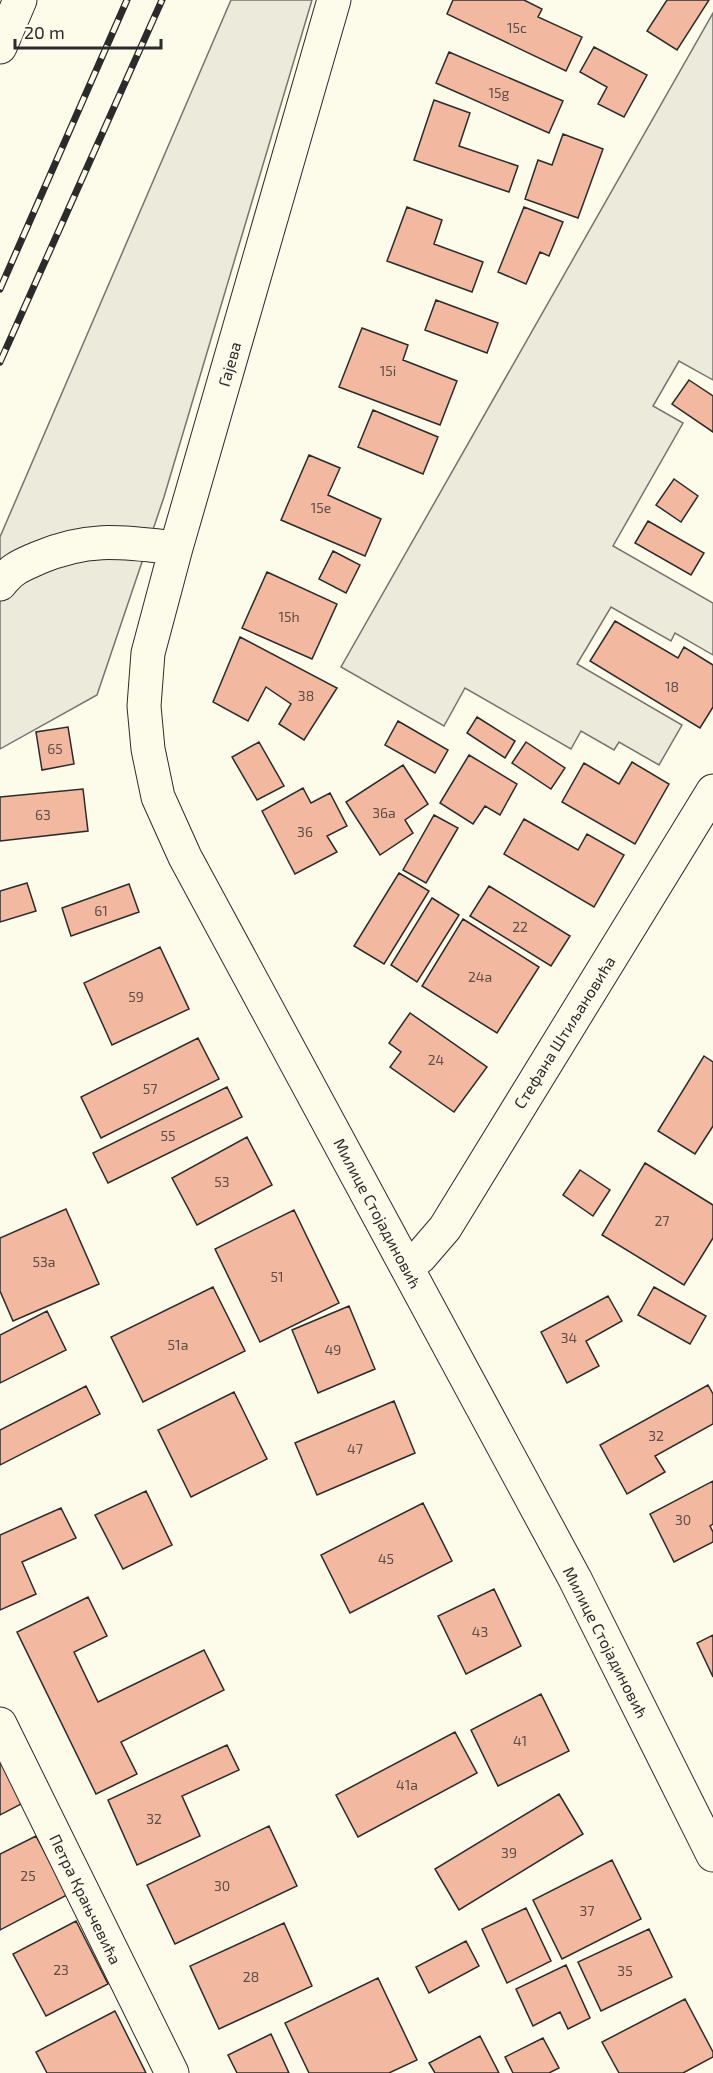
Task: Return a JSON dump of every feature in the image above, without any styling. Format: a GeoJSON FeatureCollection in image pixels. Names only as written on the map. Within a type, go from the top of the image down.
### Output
{"type":"FeatureCollection","features":[{"type":"Feature","properties":{"kind":"street"},"geometry":{"type":"LineString","coordinates":[[0,47],[20,0]]}},
{"type":"Feature","properties":{"kind":"street","name":"Гајева"},"geometry":{"type":"LineString","coordinates":[[176,548],[334,0]]}},
{"type":"Feature","properties":{"kind":"street"},"geometry":{"type":"LineString","coordinates":[[0,584],[11,570],[75,545],[121,542],[176,548]]}},
{"type":"Feature","properties":{"kind":"street","name":"Милице Стојадиновић"},"geometry":{"type":"LineString","coordinates":[[176,548],[148,652],[144,706],[148,749],[158,797],[184,857],[575,1579],[713,1855]]}},
{"type":"Feature","properties":{"kind":"street","name":"Стефана Штиљановића"},"geometry":{"type":"LineString","coordinates":[[407,1267],[420,1257],[445,1228],[713,791]]}},
{"type":"Feature","properties":{"kind":"street","name":"Петра Крањчевића"},"geometry":{"type":"LineString","coordinates":[[0,1724],[172,2073]]}},
{"type":"Feature","properties":{"kind":"shaded area"},"geometry":{"type":"Polygon","coordinates":[[[231,0],[312,0],[164,497],[97,695],[0,749],[0,537],[231,0]]]}},
{"type":"Feature","properties":{"kind":"shaded area"},"geometry":{"type":"Polygon","coordinates":[[[713,13],[713,380],[679,361],[653,406],[683,423],[613,546],[713,603],[713,655],[675,633],[671,641],[611,607],[577,664],[682,725],[659,765],[619,742],[614,750],[581,731],[571,749],[465,688],[444,726],[341,667],[713,13]]]}},
{"type":"Feature","properties":{"kind":"building"},"geometry":{"type":"Polygon","coordinates":[[[453,0],[524,0],[542,9],[538,17],[582,37],[566,71],[447,14],[453,0]]]}},
{"type":"Feature","properties":{"kind":"building"},"geometry":{"type":"Polygon","coordinates":[[[667,0],[709,0],[677,50],[647,31],[667,0]]]}},
{"type":"Feature","properties":{"kind":"building"},"geometry":{"type":"Polygon","coordinates":[[[594,47],[647,75],[624,117],[598,104],[607,87],[580,72],[594,47]]]}},
{"type":"Feature","properties":{"kind":"building"},"geometry":{"type":"Polygon","coordinates":[[[449,52],[563,101],[549,133],[436,83],[449,52]]]}},
{"type":"Feature","properties":{"kind":"building"},"geometry":{"type":"Polygon","coordinates":[[[434,100],[470,113],[459,146],[518,166],[509,192],[414,160],[434,100]]]}},
{"type":"Feature","properties":{"kind":"building"},"geometry":{"type":"Polygon","coordinates":[[[563,134],[603,149],[578,218],[525,199],[538,160],[552,165],[563,134]]]}},
{"type":"Feature","properties":{"kind":"building"},"geometry":{"type":"Polygon","coordinates":[[[407,207],[442,220],[434,244],[483,262],[472,292],[387,261],[407,207]]]}},
{"type":"Feature","properties":{"kind":"building"},"geometry":{"type":"Polygon","coordinates":[[[524,207],[563,222],[549,256],[540,252],[526,284],[498,272],[524,207]]]}},
{"type":"Feature","properties":{"kind":"building"},"geometry":{"type":"Polygon","coordinates":[[[436,300],[498,323],[487,353],[425,330],[436,300]]]}},
{"type":"Feature","properties":{"kind":"building"},"geometry":{"type":"Polygon","coordinates":[[[362,328],[408,345],[403,360],[457,381],[440,425],[339,387],[362,328]]]}},
{"type":"Feature","properties":{"kind":"building"},"geometry":{"type":"Polygon","coordinates":[[[689,380],[713,396],[713,432],[672,404],[689,380]]]}},
{"type":"Feature","properties":{"kind":"building"},"geometry":{"type":"Polygon","coordinates":[[[373,410],[438,437],[423,474],[358,447],[373,410]]]}},
{"type":"Feature","properties":{"kind":"building"},"geometry":{"type":"Polygon","coordinates":[[[309,455],[340,468],[328,495],[381,519],[365,556],[281,520],[309,455]]]}},
{"type":"Feature","properties":{"kind":"building"},"geometry":{"type":"Polygon","coordinates":[[[674,479],[698,496],[681,522],[656,505],[674,479]]]}},
{"type":"Feature","properties":{"kind":"building"},"geometry":{"type":"Polygon","coordinates":[[[648,521],[704,553],[691,575],[635,543],[648,521]]]}},
{"type":"Feature","properties":{"kind":"building"},"geometry":{"type":"Polygon","coordinates":[[[333,551],[360,565],[346,593],[319,579],[333,551]]]}},
{"type":"Feature","properties":{"kind":"building"},"geometry":{"type":"Polygon","coordinates":[[[267,572],[337,604],[312,659],[242,628],[267,572]]]}},
{"type":"Feature","properties":{"kind":"building"},"geometry":{"type":"Polygon","coordinates":[[[615,621],[678,658],[684,647],[713,665],[713,707],[700,728],[590,661],[615,621]]]}},
{"type":"Feature","properties":{"kind":"building"},"geometry":{"type":"Polygon","coordinates":[[[240,637],[337,688],[304,740],[279,724],[291,704],[266,687],[248,721],[213,702],[240,637]]]}},
{"type":"Feature","properties":{"kind":"building"},"geometry":{"type":"Polygon","coordinates":[[[477,717],[515,741],[505,758],[467,733],[477,717]]]}},
{"type":"Feature","properties":{"kind":"building"},"geometry":{"type":"Polygon","coordinates":[[[398,721],[448,750],[435,773],[385,745],[398,721]]]}},
{"type":"Feature","properties":{"kind":"building"},"geometry":{"type":"Polygon","coordinates":[[[68,727],[74,764],[42,770],[36,732],[68,727]]]}},
{"type":"Feature","properties":{"kind":"building"},"geometry":{"type":"Polygon","coordinates":[[[259,742],[284,786],[257,800],[232,757],[259,742]]]}},
{"type":"Feature","properties":{"kind":"building"},"geometry":{"type":"Polygon","coordinates":[[[526,742],[565,768],[551,789],[512,763],[526,742]]]}},
{"type":"Feature","properties":{"kind":"building"},"geometry":{"type":"Polygon","coordinates":[[[469,755],[517,784],[500,815],[485,806],[473,824],[440,803],[469,755]]]}},
{"type":"Feature","properties":{"kind":"building"},"geometry":{"type":"Polygon","coordinates":[[[632,762],[669,784],[635,844],[562,802],[584,763],[619,784],[632,762]]]}},
{"type":"Feature","properties":{"kind":"building"},"geometry":{"type":"Polygon","coordinates":[[[403,765],[428,804],[405,820],[413,833],[380,855],[346,802],[403,765]]]}},
{"type":"Feature","properties":{"kind":"building"},"geometry":{"type":"Polygon","coordinates":[[[303,788],[311,803],[330,793],[347,826],[327,836],[337,852],[295,874],[262,811],[303,788]]]}},
{"type":"Feature","properties":{"kind":"building"},"geometry":{"type":"Polygon","coordinates":[[[83,789],[88,831],[0,841],[0,797],[83,789]]]}},
{"type":"Feature","properties":{"kind":"building"},"geometry":{"type":"Polygon","coordinates":[[[434,815],[458,828],[426,883],[403,870],[434,815]]]}},
{"type":"Feature","properties":{"kind":"building"},"geometry":{"type":"Polygon","coordinates":[[[524,819],[578,850],[587,834],[624,855],[594,907],[504,854],[524,819]]]}},
{"type":"Feature","properties":{"kind":"building"},"geometry":{"type":"Polygon","coordinates":[[[399,873],[429,891],[384,964],[354,946],[399,873]]]}},
{"type":"Feature","properties":{"kind":"building"},"geometry":{"type":"Polygon","coordinates":[[[27,883],[36,911],[0,922],[0,891],[27,883]]]}},
{"type":"Feature","properties":{"kind":"building"},"geometry":{"type":"Polygon","coordinates":[[[129,884],[139,912],[71,936],[62,908],[129,884]]]}},
{"type":"Feature","properties":{"kind":"building"},"geometry":{"type":"Polygon","coordinates":[[[489,886],[570,936],[551,966],[470,916],[489,886]]]}},
{"type":"Feature","properties":{"kind":"building"},"geometry":{"type":"Polygon","coordinates":[[[432,898],[459,915],[417,982],[391,965],[432,898]]]}},
{"type":"Feature","properties":{"kind":"building"},"geometry":{"type":"Polygon","coordinates":[[[463,919],[539,967],[497,1033],[422,986],[463,919]]]}},
{"type":"Feature","properties":{"kind":"building"},"geometry":{"type":"Polygon","coordinates":[[[160,947],[189,1009],[112,1045],[84,983],[160,947]]]}},
{"type":"Feature","properties":{"kind":"building"},"geometry":{"type":"Polygon","coordinates":[[[410,1013],[487,1067],[454,1112],[390,1067],[401,1052],[389,1043],[410,1013]]]}},
{"type":"Feature","properties":{"kind":"building"},"geometry":{"type":"Polygon","coordinates":[[[198,1038],[219,1079],[101,1138],[81,1097],[198,1038]]]}},
{"type":"Feature","properties":{"kind":"building"},"geometry":{"type":"Polygon","coordinates":[[[704,1056],[713,1062],[713,1126],[695,1154],[658,1131],[704,1056]]]}},
{"type":"Feature","properties":{"kind":"building"},"geometry":{"type":"Polygon","coordinates":[[[227,1087],[242,1117],[108,1183],[93,1153],[227,1087]]]}},
{"type":"Feature","properties":{"kind":"building"},"geometry":{"type":"Polygon","coordinates":[[[247,1137],[272,1185],[197,1225],[172,1178],[247,1137]]]}},
{"type":"Feature","properties":{"kind":"building"},"geometry":{"type":"Polygon","coordinates":[[[645,1163],[713,1205],[713,1238],[684,1285],[602,1235],[645,1163]]]}},
{"type":"Feature","properties":{"kind":"building"},"geometry":{"type":"Polygon","coordinates":[[[580,1170],[610,1190],[593,1216],[563,1195],[580,1170]]]}},
{"type":"Feature","properties":{"kind":"building"},"geometry":{"type":"Polygon","coordinates":[[[66,1209],[99,1284],[13,1321],[0,1291],[0,1238],[66,1209]]]}},
{"type":"Feature","properties":{"kind":"building"},"geometry":{"type":"Polygon","coordinates":[[[294,1210],[339,1303],[260,1342],[215,1249],[294,1210]]]}},
{"type":"Feature","properties":{"kind":"building"},"geometry":{"type":"Polygon","coordinates":[[[213,1287],[245,1351],[143,1402],[111,1337],[213,1287]]]}},
{"type":"Feature","properties":{"kind":"building"},"geometry":{"type":"Polygon","coordinates":[[[654,1287],[706,1316],[690,1344],[638,1315],[654,1287]]]}},
{"type":"Feature","properties":{"kind":"building"},"geometry":{"type":"Polygon","coordinates":[[[608,1296],[622,1321],[586,1341],[599,1366],[567,1383],[541,1332],[608,1296]]]}},
{"type":"Feature","properties":{"kind":"building"},"geometry":{"type":"Polygon","coordinates":[[[349,1306],[375,1369],[318,1393],[292,1330],[349,1306]]]}},
{"type":"Feature","properties":{"kind":"building"},"geometry":{"type":"Polygon","coordinates":[[[47,1311],[66,1350],[0,1383],[0,1335],[47,1311]]]}},
{"type":"Feature","properties":{"kind":"building"},"geometry":{"type":"Polygon","coordinates":[[[708,1385],[713,1394],[713,1424],[655,1456],[665,1472],[627,1494],[600,1445],[708,1385]]]}},
{"type":"Feature","properties":{"kind":"building"},"geometry":{"type":"Polygon","coordinates":[[[86,1386],[100,1414],[0,1465],[0,1430],[86,1386]]]}},
{"type":"Feature","properties":{"kind":"building"},"geometry":{"type":"Polygon","coordinates":[[[234,1392],[267,1459],[191,1497],[158,1430],[234,1392]]]}},
{"type":"Feature","properties":{"kind":"building"},"geometry":{"type":"Polygon","coordinates":[[[394,1401],[415,1453],[317,1495],[295,1443],[394,1401]]]}},
{"type":"Feature","properties":{"kind":"building"},"geometry":{"type":"Polygon","coordinates":[[[713,1481],[713,1524],[710,1526],[713,1532],[713,1542],[674,1562],[650,1514],[713,1481]]]}},
{"type":"Feature","properties":{"kind":"building"},"geometry":{"type":"Polygon","coordinates":[[[146,1491],[172,1545],[123,1569],[95,1515],[146,1491]]]}},
{"type":"Feature","properties":{"kind":"building"},"geometry":{"type":"Polygon","coordinates":[[[423,1503],[452,1561],[350,1613],[321,1555],[423,1503]]]}},
{"type":"Feature","properties":{"kind":"building"},"geometry":{"type":"Polygon","coordinates":[[[61,1508],[76,1538],[22,1562],[36,1594],[0,1610],[0,1535],[61,1508]]]}},
{"type":"Feature","properties":{"kind":"building"},"geometry":{"type":"Polygon","coordinates":[[[494,1589],[521,1646],[466,1674],[438,1616],[494,1589]]]}},
{"type":"Feature","properties":{"kind":"building"},"geometry":{"type":"Polygon","coordinates":[[[88,1597],[107,1636],[74,1652],[98,1702],[204,1650],[224,1690],[121,1742],[137,1774],[96,1794],[17,1632],[88,1597]]]}},
{"type":"Feature","properties":{"kind":"building"},"geometry":{"type":"Polygon","coordinates":[[[713,1635],[713,1677],[697,1643],[713,1635]]]}},
{"type":"Feature","properties":{"kind":"building"},"geometry":{"type":"Polygon","coordinates":[[[541,1694],[569,1751],[498,1786],[471,1730],[541,1694]]]}},
{"type":"Feature","properties":{"kind":"building"},"geometry":{"type":"Polygon","coordinates":[[[455,1732],[477,1773],[358,1837],[336,1795],[455,1732]]]}},
{"type":"Feature","properties":{"kind":"building"},"geometry":{"type":"Polygon","coordinates":[[[227,1745],[239,1770],[182,1796],[200,1836],[137,1865],[108,1800],[227,1745]]]}},
{"type":"Feature","properties":{"kind":"building"},"geometry":{"type":"Polygon","coordinates":[[[0,1753],[25,1802],[0,1815],[0,1753]]]}},
{"type":"Feature","properties":{"kind":"building"},"geometry":{"type":"Polygon","coordinates":[[[559,1794],[583,1834],[459,1910],[435,1869],[559,1794]]]}},
{"type":"Feature","properties":{"kind":"building"},"geometry":{"type":"Polygon","coordinates":[[[269,1826],[297,1886],[175,1944],[147,1885],[269,1826]]]}},
{"type":"Feature","properties":{"kind":"building"},"geometry":{"type":"Polygon","coordinates":[[[36,1836],[67,1895],[0,1930],[0,1854],[36,1836]]]}},
{"type":"Feature","properties":{"kind":"building"},"geometry":{"type":"Polygon","coordinates":[[[612,1860],[641,1919],[562,1959],[533,1900],[612,1860]]]}},
{"type":"Feature","properties":{"kind":"building"},"geometry":{"type":"Polygon","coordinates":[[[526,1908],[551,1961],[507,1983],[482,1929],[526,1908]]]}},
{"type":"Feature","properties":{"kind":"building"},"geometry":{"type":"Polygon","coordinates":[[[76,1921],[108,1984],[46,2016],[13,1954],[76,1921]]]}},
{"type":"Feature","properties":{"kind":"building"},"geometry":{"type":"Polygon","coordinates":[[[284,1923],[312,1986],[219,2029],[190,1966],[284,1923]]]}},
{"type":"Feature","properties":{"kind":"building"},"geometry":{"type":"Polygon","coordinates":[[[649,1929],[672,1977],[601,2011],[578,1962],[649,1929]]]}},
{"type":"Feature","properties":{"kind":"building"},"geometry":{"type":"Polygon","coordinates":[[[466,1941],[479,1966],[429,1993],[416,1967],[466,1941]]]}},
{"type":"Feature","properties":{"kind":"building"},"geometry":{"type":"Polygon","coordinates":[[[566,1965],[590,2018],[568,2029],[560,2012],[533,2026],[516,1989],[566,1965]]]}},
{"type":"Feature","properties":{"kind":"building"},"geometry":{"type":"Polygon","coordinates":[[[378,1978],[417,2060],[389,2073],[309,2073],[285,2023],[378,1978]]]}},
{"type":"Feature","properties":{"kind":"building"},"geometry":{"type":"Polygon","coordinates":[[[685,1999],[713,2052],[713,2057],[683,2073],[619,2073],[602,2042],[685,1999]]]}},
{"type":"Feature","properties":{"kind":"building"},"geometry":{"type":"Polygon","coordinates":[[[115,2011],[146,2073],[47,2073],[36,2052],[115,2011]]]}},
{"type":"Feature","properties":{"kind":"building"},"geometry":{"type":"Polygon","coordinates":[[[271,2034],[289,2073],[237,2073],[228,2055],[271,2034]]]}},
{"type":"Feature","properties":{"kind":"building"},"geometry":{"type":"Polygon","coordinates":[[[480,2036],[499,2073],[435,2073],[429,2063],[480,2036]]]}},
{"type":"Feature","properties":{"kind":"building"},"geometry":{"type":"Polygon","coordinates":[[[543,2038],[559,2068],[549,2073],[513,2073],[505,2057],[543,2038]]]}},
{"type":"Feature","properties":{"kind":"railway"},"geometry":{"type":"LineString","coordinates":[[0,289],[127,0]]}},
{"type":"Feature","properties":{"kind":"railway"},"geometry":{"type":"LineString","coordinates":[[0,362],[162,0]]}}]}
